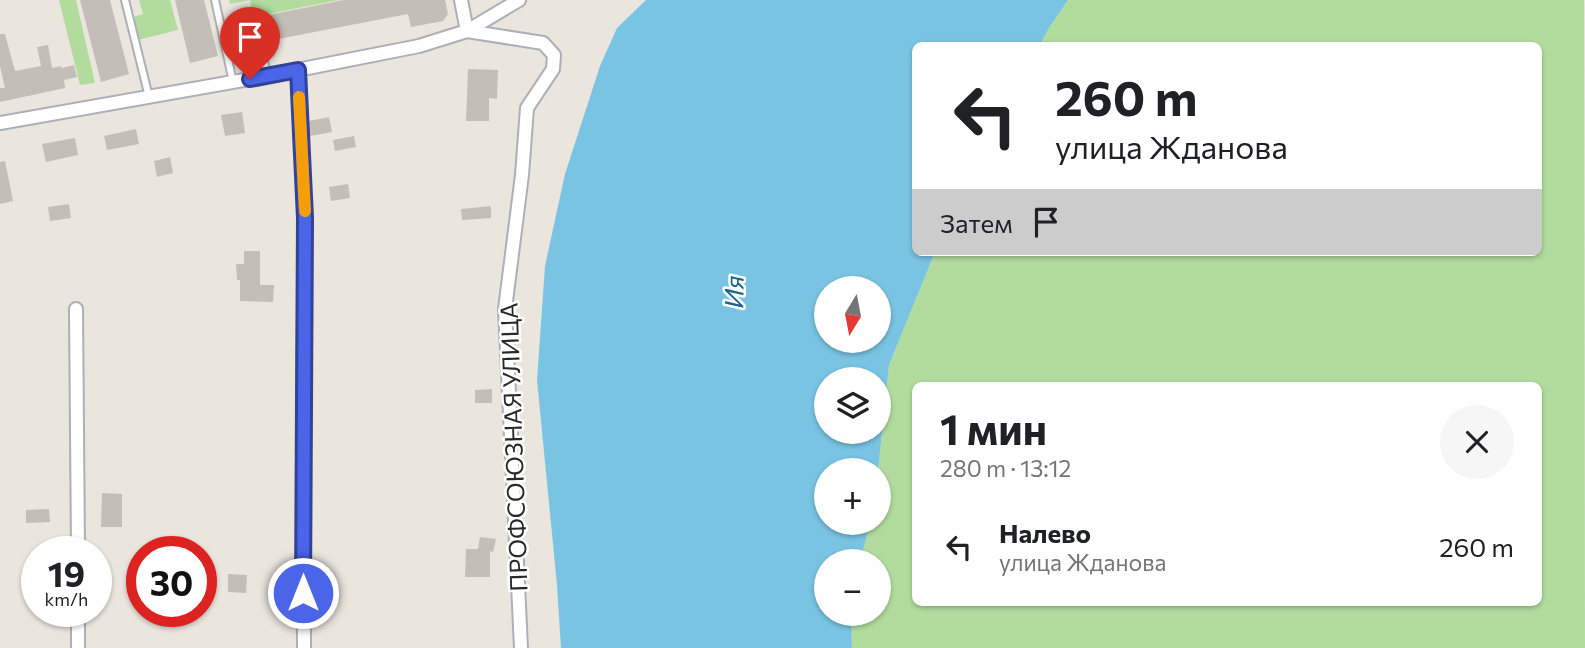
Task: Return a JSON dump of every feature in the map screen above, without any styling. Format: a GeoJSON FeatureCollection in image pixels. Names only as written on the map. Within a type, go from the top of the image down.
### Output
{"type":"FeatureCollection","features":[{"type":"Feature","properties":{"kind":"street"},"geometry":{"type":"LineString","coordinates":[[461,0],[467,31]]}},
{"type":"Feature","properties":{"kind":"street"},"geometry":{"type":"LineString","coordinates":[[0,123],[419,46],[467,31],[519,0]]}},
{"type":"Feature","properties":{"kind":"street","name":"ПРОФСОЮЗНАЯ УЛИЦА"},"geometry":{"type":"LineString","coordinates":[[467,31],[543,43],[554,55],[553,69],[527,108],[522,175],[505,309],[521,648]]}},
{"type":"Feature","properties":{"kind":"street"},"geometry":{"type":"LineString","coordinates":[[298,70],[305,218],[304,648]]}},
{"type":"Feature","properties":{"kind":"street"},"geometry":{"type":"LineString","coordinates":[[76,309],[78,536]]}},
{"type":"Feature","properties":{"kind":"street"},"geometry":{"type":"LineString","coordinates":[[78,627],[78,648]]}},
{"type":"Feature","properties":{"kind":"lane"},"geometry":{"type":"LineString","coordinates":[[125,0],[149,97]]}},
{"type":"Feature","properties":{"kind":"lane"},"geometry":{"type":"LineString","coordinates":[[215,0],[233,82]]}},
{"type":"Feature","properties":{"kind":"lane"},"geometry":{"type":"LineString","coordinates":[[262,50],[267,76]]}},
{"type":"Feature","properties":{"kind":"green space"},"geometry":{"type":"Polygon","coordinates":[[[59,0],[76,0],[95,83],[80,85],[59,0]]]}},
{"type":"Feature","properties":{"kind":"green space"},"geometry":{"type":"Polygon","coordinates":[[[139,0],[170,0],[178,30],[138,40],[133,17],[143,14],[139,0]]]}},
{"type":"Feature","properties":{"kind":"green space"},"geometry":{"type":"Polygon","coordinates":[[[229,0],[250,0],[230,4],[229,0]]]}},
{"type":"Feature","properties":{"kind":"green space"},"geometry":{"type":"Polygon","coordinates":[[[250,0],[339,0],[253,17],[250,0]]]}},
{"type":"Feature","properties":{"kind":"green space"},"geometry":{"type":"Polygon","coordinates":[[[1068,0],[1584,0],[1585,648],[852,648],[851,626],[891,626],[891,549],[863,549],[867,535],[891,535],[891,458],[879,458],[881,444],[891,444],[889,365],[933,256],[1542,256],[1542,42],[1042,42],[1068,0]]]}},
{"type":"Feature","properties":{"kind":"water","name":"Ия"},"geometry":{"type":"Polygon","coordinates":[[[646,0],[1068,0],[1042,42],[912,42],[912,256],[933,256],[889,367],[814,367],[814,444],[881,444],[879,458],[814,458],[814,535],[867,535],[863,549],[814,549],[814,626],[851,626],[852,648],[561,648],[537,380],[545,266],[565,174],[600,66],[617,28],[646,0]]]}},
{"type":"Feature","properties":{"kind":"building"},"geometry":{"type":"Polygon","coordinates":[[[80,0],[110,0],[129,74],[101,82],[80,0]]]}},
{"type":"Feature","properties":{"kind":"building"},"geometry":{"type":"Polygon","coordinates":[[[175,0],[204,0],[218,56],[190,63],[175,0]]]}},
{"type":"Feature","properties":{"kind":"building"},"geometry":{"type":"Polygon","coordinates":[[[344,0],[445,0],[448,14],[443,21],[411,27],[408,14],[273,40],[268,15],[344,0]]]}},
{"type":"Feature","properties":{"kind":"building"},"geometry":{"type":"Polygon","coordinates":[[[0,34],[5,34],[15,71],[41,66],[37,47],[48,45],[52,68],[74,65],[77,77],[64,80],[65,88],[0,102],[0,88],[5,88],[0,66],[0,34]]]}},
{"type":"Feature","properties":{"kind":"building"},"geometry":{"type":"Polygon","coordinates":[[[468,69],[498,70],[497,99],[489,98],[489,121],[466,121],[468,69]]]}},
{"type":"Feature","properties":{"kind":"building"},"geometry":{"type":"Polygon","coordinates":[[[242,112],[245,133],[225,136],[221,115],[242,112]]]}},
{"type":"Feature","properties":{"kind":"building"},"geometry":{"type":"Polygon","coordinates":[[[329,117],[332,132],[310,136],[309,121],[329,117]]]}},
{"type":"Feature","properties":{"kind":"building"},"geometry":{"type":"Polygon","coordinates":[[[136,129],[139,144],[107,150],[104,136],[136,129]]]}},
{"type":"Feature","properties":{"kind":"building"},"geometry":{"type":"Polygon","coordinates":[[[354,136],[356,147],[335,151],[333,140],[354,136]]]}},
{"type":"Feature","properties":{"kind":"building"},"geometry":{"type":"Polygon","coordinates":[[[75,138],[78,155],[46,162],[42,144],[75,138]]]}},
{"type":"Feature","properties":{"kind":"building"},"geometry":{"type":"Polygon","coordinates":[[[170,157],[173,173],[157,177],[154,161],[170,157]]]}},
{"type":"Feature","properties":{"kind":"building"},"geometry":{"type":"Polygon","coordinates":[[[5,161],[13,201],[0,204],[0,162],[5,161]]]}},
{"type":"Feature","properties":{"kind":"building"},"geometry":{"type":"Polygon","coordinates":[[[348,184],[350,198],[331,201],[329,187],[348,184]]]}},
{"type":"Feature","properties":{"kind":"building"},"geometry":{"type":"Polygon","coordinates":[[[69,204],[71,218],[50,221],[48,207],[69,204]]]}},
{"type":"Feature","properties":{"kind":"building"},"geometry":{"type":"Polygon","coordinates":[[[491,206],[491,218],[462,220],[461,209],[491,206]]]}},
{"type":"Feature","properties":{"kind":"building"},"geometry":{"type":"Polygon","coordinates":[[[244,251],[260,251],[260,285],[274,285],[273,302],[240,301],[240,280],[237,280],[236,264],[244,264],[244,251]]]}},
{"type":"Feature","properties":{"kind":"building"},"geometry":{"type":"Polygon","coordinates":[[[492,389],[492,403],[475,403],[475,390],[492,389]]]}},
{"type":"Feature","properties":{"kind":"building"},"geometry":{"type":"Polygon","coordinates":[[[102,493],[122,494],[122,527],[101,527],[102,493]]]}},
{"type":"Feature","properties":{"kind":"building"},"geometry":{"type":"Polygon","coordinates":[[[49,509],[50,522],[26,523],[26,510],[49,509]]]}},
{"type":"Feature","properties":{"kind":"building"},"geometry":{"type":"Polygon","coordinates":[[[480,537],[496,539],[493,552],[490,551],[490,577],[465,577],[466,549],[478,549],[480,537]]]}},
{"type":"Feature","properties":{"kind":"building"},"geometry":{"type":"Polygon","coordinates":[[[228,574],[247,575],[246,593],[228,592],[228,574]]]}},
{"type":"Feature","properties":{"kind":"slow traffic"},"geometry":{"type":"LineString","coordinates":[[299,97],[305,211]]}},
{"type":"Feature","properties":{"kind":"route"},"geometry":{"type":"LineString","coordinates":[[250,79],[298,70],[305,218],[303,593]]}}]}
